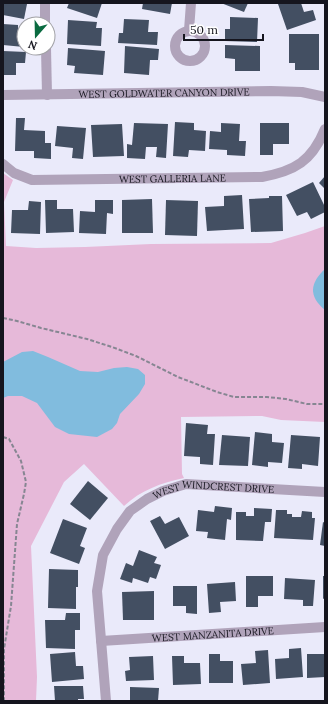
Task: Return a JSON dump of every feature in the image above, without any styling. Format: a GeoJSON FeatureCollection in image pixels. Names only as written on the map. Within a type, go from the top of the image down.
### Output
{"type":"FeatureCollection","features":[{"type":"Feature","properties":{"kind":"street"},"geometry":{"type":"LineString","coordinates":[[45,3],[45,16]]}},
{"type":"Feature","properties":{"kind":"street"},"geometry":{"type":"LineString","coordinates":[[188,30],[191,3]]}},
{"type":"Feature","properties":{"kind":"street"},"geometry":{"type":"LineString","coordinates":[[46,56],[47,95]]}},
{"type":"Feature","properties":{"kind":"street","name":"WEST GOLDWATER CANYON DRIVE"},"geometry":{"type":"LineString","coordinates":[[3,95],[271,91],[302,92],[325,96]]}},
{"type":"Feature","properties":{"kind":"street","name":"WEST GALLERIA LANE"},"geometry":{"type":"LineString","coordinates":[[3,164],[14,173],[32,180],[262,176],[280,174],[296,168],[315,148],[325,129]]}},
{"type":"Feature","properties":{"kind":"street","name":"WEST WINDCREST DRIVE"},"geometry":{"type":"LineString","coordinates":[[106,701],[97,591],[103,555],[117,529],[130,511],[147,499],[163,491],[186,484],[325,492]]}},
{"type":"Feature","properties":{"kind":"street","name":"WEST MANZANITA DRIVE"},"geometry":{"type":"LineString","coordinates":[[101,641],[325,627]]}},
{"type":"Feature","properties":{"kind":"path"},"geometry":{"type":"LineString","coordinates":[[4,319],[87,339],[112,347],[136,356],[178,377],[234,397],[267,397],[286,399],[306,404],[325,404]]}},
{"type":"Feature","properties":{"kind":"path"},"geometry":{"type":"LineString","coordinates":[[3,437],[9,439],[21,461],[26,482],[17,524],[12,606],[4,649],[4,701]]}},
{"type":"Feature","properties":{"kind":"shaded area"},"geometry":{"type":"Polygon","coordinates":[[[3,173],[13,180],[4,202],[6,246],[36,248],[151,244],[271,243],[325,226],[325,422],[281,420],[262,416],[181,417],[182,474],[184,478],[167,482],[144,491],[124,506],[84,464],[64,482],[31,546],[37,677],[36,701],[3,701],[3,173]]]}},
{"type":"Feature","properties":{"kind":"water"},"geometry":{"type":"Polygon","coordinates":[[[325,269],[325,310],[316,300],[313,290],[316,279],[325,269]]]}},
{"type":"Feature","properties":{"kind":"water"},"geometry":{"type":"Polygon","coordinates":[[[33,351],[80,371],[98,372],[114,368],[127,367],[138,369],[145,375],[145,384],[139,394],[120,414],[117,423],[112,429],[97,437],[69,434],[55,427],[37,403],[22,396],[8,396],[3,398],[3,362],[22,352],[33,351]]]}},
{"type":"Feature","properties":{"kind":"building"},"geometry":{"type":"Polygon","coordinates":[[[3,3],[27,4],[25,16],[16,16],[16,17],[3,15],[3,3]]]}},
{"type":"Feature","properties":{"kind":"building"},"geometry":{"type":"Polygon","coordinates":[[[69,3],[102,3],[97,18],[67,8],[69,3]]]}},
{"type":"Feature","properties":{"kind":"building"},"geometry":{"type":"Polygon","coordinates":[[[143,3],[172,3],[170,14],[142,9],[143,3]]]}},
{"type":"Feature","properties":{"kind":"building"},"geometry":{"type":"Polygon","coordinates":[[[221,3],[248,3],[244,12],[221,3]]]}},
{"type":"Feature","properties":{"kind":"building"},"geometry":{"type":"Polygon","coordinates":[[[301,3],[304,12],[313,10],[316,20],[287,30],[278,4],[301,3]]]}},
{"type":"Feature","properties":{"kind":"building"},"geometry":{"type":"Polygon","coordinates":[[[230,17],[258,18],[257,42],[225,41],[225,29],[230,29],[230,17]]]}},
{"type":"Feature","properties":{"kind":"building"},"geometry":{"type":"Polygon","coordinates":[[[124,19],[149,20],[148,32],[158,32],[157,45],[118,43],[119,33],[123,33],[124,19]]]}},
{"type":"Feature","properties":{"kind":"building"},"geometry":{"type":"Polygon","coordinates":[[[68,20],[97,22],[96,28],[102,28],[101,46],[67,44],[68,20]]]}},
{"type":"Feature","properties":{"kind":"building"},"geometry":{"type":"Polygon","coordinates":[[[3,24],[16,25],[16,46],[3,45],[3,24]]]}},
{"type":"Feature","properties":{"kind":"building"},"geometry":{"type":"Polygon","coordinates":[[[289,34],[319,34],[319,70],[295,70],[295,63],[289,63],[289,34]]]}},
{"type":"Feature","properties":{"kind":"building"},"geometry":{"type":"Polygon","coordinates":[[[225,45],[260,46],[260,71],[235,71],[235,59],[225,58],[225,45]]]}},
{"type":"Feature","properties":{"kind":"building"},"geometry":{"type":"Polygon","coordinates":[[[125,46],[159,49],[158,60],[150,60],[149,75],[124,73],[125,46]]]}},
{"type":"Feature","properties":{"kind":"building"},"geometry":{"type":"Polygon","coordinates":[[[68,48],[105,51],[103,75],[74,73],[75,66],[67,65],[68,48]]]}},
{"type":"Feature","properties":{"kind":"building"},"geometry":{"type":"Polygon","coordinates":[[[3,51],[16,52],[16,56],[26,56],[25,63],[16,63],[16,75],[3,75],[3,51]]]}},
{"type":"Feature","properties":{"kind":"building"},"geometry":{"type":"Polygon","coordinates":[[[16,118],[25,118],[24,130],[45,131],[45,143],[51,143],[51,159],[34,158],[34,151],[15,151],[16,118]]]}},
{"type":"Feature","properties":{"kind":"building"},"geometry":{"type":"Polygon","coordinates":[[[175,122],[194,123],[194,130],[206,131],[205,151],[189,150],[188,157],[173,156],[175,122]]]}},
{"type":"Feature","properties":{"kind":"building"},"geometry":{"type":"Polygon","coordinates":[[[134,123],[168,124],[166,158],[156,157],[157,147],[146,147],[145,159],[127,158],[127,144],[132,145],[134,123]]]}},
{"type":"Feature","properties":{"kind":"building"},"geometry":{"type":"Polygon","coordinates":[[[221,123],[240,124],[239,141],[246,141],[245,156],[227,155],[227,150],[209,149],[210,131],[221,132],[221,123]]]}},
{"type":"Feature","properties":{"kind":"building"},"geometry":{"type":"Polygon","coordinates":[[[260,123],[289,123],[289,144],[273,144],[273,155],[260,155],[260,123]]]}},
{"type":"Feature","properties":{"kind":"building"},"geometry":{"type":"Polygon","coordinates":[[[122,124],[124,156],[93,157],[91,125],[122,124]]]}},
{"type":"Feature","properties":{"kind":"building"},"geometry":{"type":"Polygon","coordinates":[[[57,126],[86,128],[83,159],[72,158],[73,148],[55,146],[57,126]]]}},
{"type":"Feature","properties":{"kind":"building"},"geometry":{"type":"Polygon","coordinates":[[[325,176],[325,189],[319,183],[325,176]]]}},
{"type":"Feature","properties":{"kind":"building"},"geometry":{"type":"Polygon","coordinates":[[[313,182],[325,207],[325,212],[311,219],[307,212],[297,216],[286,195],[313,182]]]}},
{"type":"Feature","properties":{"kind":"building"},"geometry":{"type":"Polygon","coordinates":[[[242,195],[244,229],[207,231],[205,207],[224,206],[224,196],[242,195]]]}},
{"type":"Feature","properties":{"kind":"building"},"geometry":{"type":"Polygon","coordinates":[[[269,196],[282,196],[283,231],[251,232],[249,199],[269,198],[269,196]]]}},
{"type":"Feature","properties":{"kind":"building"},"geometry":{"type":"Polygon","coordinates":[[[152,199],[153,233],[122,233],[122,200],[152,199]]]}},
{"type":"Feature","properties":{"kind":"building"},"geometry":{"type":"Polygon","coordinates":[[[45,200],[57,200],[57,209],[73,209],[74,232],[46,233],[45,200]]]}},
{"type":"Feature","properties":{"kind":"building"},"geometry":{"type":"Polygon","coordinates":[[[95,200],[113,200],[113,214],[107,213],[106,234],[79,233],[80,211],[95,212],[95,200]]]}},
{"type":"Feature","properties":{"kind":"building"},"geometry":{"type":"Polygon","coordinates":[[[166,200],[198,201],[197,236],[165,235],[166,200]]]}},
{"type":"Feature","properties":{"kind":"building"},"geometry":{"type":"Polygon","coordinates":[[[29,201],[41,202],[40,234],[11,233],[12,210],[28,210],[29,201]]]}},
{"type":"Feature","properties":{"kind":"building"},"geometry":{"type":"Polygon","coordinates":[[[186,423],[208,425],[207,434],[215,434],[213,465],[200,464],[200,457],[184,456],[186,423]]]}},
{"type":"Feature","properties":{"kind":"building"},"geometry":{"type":"Polygon","coordinates":[[[255,432],[272,434],[272,442],[284,443],[282,463],[268,462],[268,467],[252,465],[255,432]]]}},
{"type":"Feature","properties":{"kind":"building"},"geometry":{"type":"Polygon","coordinates":[[[222,435],[250,437],[248,466],[219,465],[222,435]]]}},
{"type":"Feature","properties":{"kind":"building"},"geometry":{"type":"Polygon","coordinates":[[[291,435],[320,437],[318,466],[302,464],[302,469],[288,468],[291,435]]]}},
{"type":"Feature","properties":{"kind":"building"},"geometry":{"type":"Polygon","coordinates":[[[88,481],[108,498],[90,520],[70,504],[88,481]]]}},
{"type":"Feature","properties":{"kind":"building"},"geometry":{"type":"Polygon","coordinates":[[[215,506],[232,508],[231,520],[227,519],[225,540],[207,538],[208,532],[196,531],[198,510],[214,512],[215,506]]]}},
{"type":"Feature","properties":{"kind":"building"},"geometry":{"type":"Polygon","coordinates":[[[254,508],[272,509],[271,522],[265,522],[263,541],[236,540],[236,512],[246,512],[246,516],[254,516],[254,508]]]}},
{"type":"Feature","properties":{"kind":"building"},"geometry":{"type":"Polygon","coordinates":[[[276,510],[287,510],[287,514],[292,514],[292,517],[301,517],[302,511],[312,512],[312,518],[315,518],[313,540],[274,538],[276,510]]]}},
{"type":"Feature","properties":{"kind":"building"},"geometry":{"type":"Polygon","coordinates":[[[160,516],[165,524],[179,517],[189,536],[165,549],[150,521],[160,516]]]}},
{"type":"Feature","properties":{"kind":"building"},"geometry":{"type":"Polygon","coordinates":[[[63,519],[87,528],[80,546],[85,548],[79,564],[50,553],[63,519]]]}},
{"type":"Feature","properties":{"kind":"building"},"geometry":{"type":"Polygon","coordinates":[[[323,522],[325,523],[325,546],[320,545],[323,522]]]}},
{"type":"Feature","properties":{"kind":"building"},"geometry":{"type":"Polygon","coordinates":[[[139,550],[157,557],[154,563],[161,565],[156,579],[150,577],[148,583],[133,578],[132,583],[120,579],[126,563],[133,566],[139,550]]]}},
{"type":"Feature","properties":{"kind":"building"},"geometry":{"type":"Polygon","coordinates":[[[49,569],[78,570],[76,609],[48,608],[49,569]]]}},
{"type":"Feature","properties":{"kind":"building"},"geometry":{"type":"Polygon","coordinates":[[[246,576],[273,576],[273,596],[258,596],[258,607],[246,607],[246,576]]]}},
{"type":"Feature","properties":{"kind":"building"},"geometry":{"type":"Polygon","coordinates":[[[323,576],[325,576],[325,598],[323,599],[323,576]]]}},
{"type":"Feature","properties":{"kind":"building"},"geometry":{"type":"Polygon","coordinates":[[[285,578],[315,580],[313,606],[303,606],[303,600],[284,599],[285,578]]]}},
{"type":"Feature","properties":{"kind":"building"},"geometry":{"type":"Polygon","coordinates":[[[235,582],[236,601],[220,602],[221,612],[209,613],[207,584],[235,582]]]}},
{"type":"Feature","properties":{"kind":"building"},"geometry":{"type":"Polygon","coordinates":[[[173,586],[197,586],[197,614],[186,613],[186,606],[173,606],[173,586]]]}},
{"type":"Feature","properties":{"kind":"building"},"geometry":{"type":"Polygon","coordinates":[[[154,591],[154,620],[123,620],[122,592],[154,591]]]}},
{"type":"Feature","properties":{"kind":"building"},"geometry":{"type":"Polygon","coordinates":[[[66,613],[80,613],[80,630],[75,630],[75,649],[46,648],[45,620],[65,620],[66,613]]]}},
{"type":"Feature","properties":{"kind":"building"},"geometry":{"type":"Polygon","coordinates":[[[301,648],[303,677],[276,679],[275,659],[289,658],[289,649],[301,648]]]}},
{"type":"Feature","properties":{"kind":"building"},"geometry":{"type":"Polygon","coordinates":[[[268,650],[270,683],[243,685],[241,664],[256,663],[255,651],[268,650]]]}},
{"type":"Feature","properties":{"kind":"building"},"geometry":{"type":"Polygon","coordinates":[[[75,652],[76,666],[83,666],[84,679],[52,682],[50,654],[75,652]]]}},
{"type":"Feature","properties":{"kind":"building"},"geometry":{"type":"Polygon","coordinates":[[[209,654],[220,654],[220,661],[233,661],[233,683],[209,683],[209,654]]]}},
{"type":"Feature","properties":{"kind":"building"},"geometry":{"type":"Polygon","coordinates":[[[307,654],[325,654],[325,677],[307,678],[307,654]]]}},
{"type":"Feature","properties":{"kind":"building"},"geometry":{"type":"Polygon","coordinates":[[[153,656],[154,680],[126,681],[125,671],[130,670],[129,657],[153,656]]]}},
{"type":"Feature","properties":{"kind":"building"},"geometry":{"type":"Polygon","coordinates":[[[172,656],[184,656],[184,663],[200,663],[201,684],[173,685],[172,656]]]}},
{"type":"Feature","properties":{"kind":"building"},"geometry":{"type":"Polygon","coordinates":[[[54,686],[83,686],[84,699],[78,699],[78,701],[55,701],[54,686]]]}},
{"type":"Feature","properties":{"kind":"building"},"geometry":{"type":"Polygon","coordinates":[[[130,687],[159,688],[158,701],[130,701],[130,687]]]}}]}
